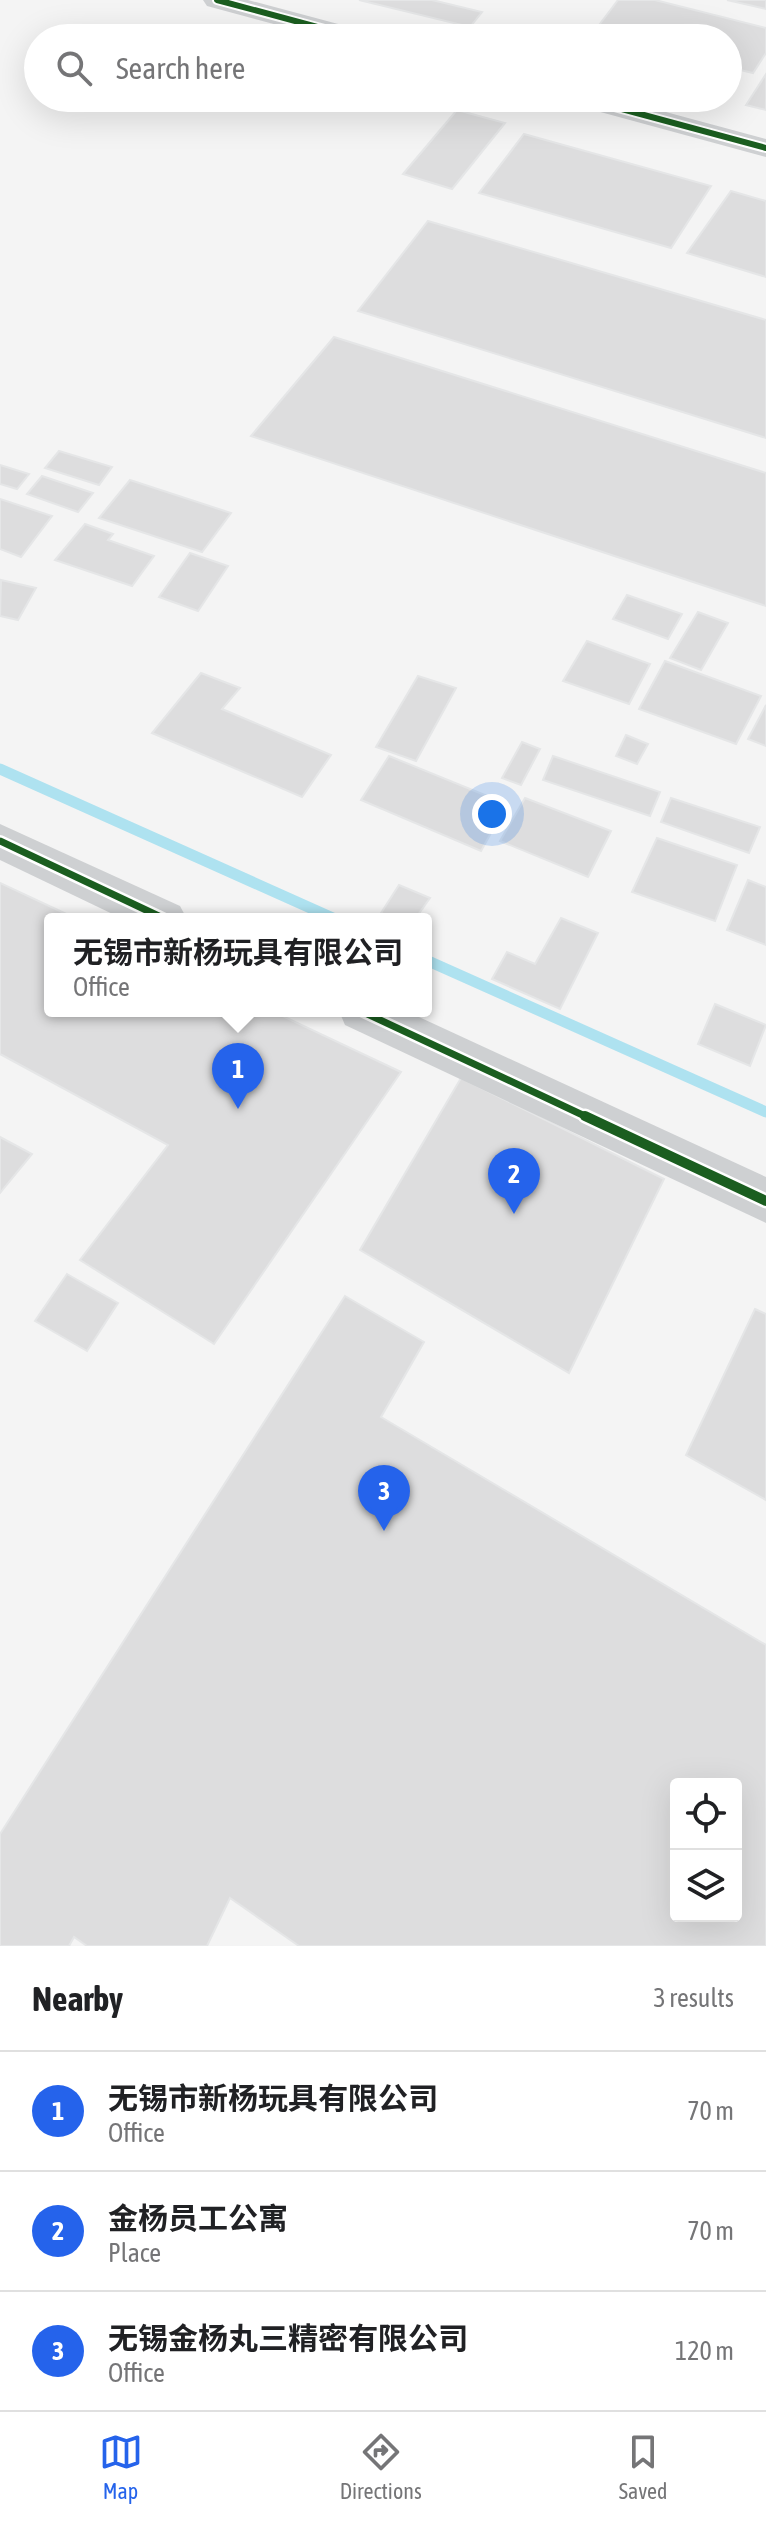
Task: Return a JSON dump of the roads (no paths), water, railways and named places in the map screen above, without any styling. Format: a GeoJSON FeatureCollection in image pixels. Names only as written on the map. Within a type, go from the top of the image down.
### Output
{"type":"FeatureCollection","features":[{"type":"Feature","properties":{"kind":"street"},"geometry":{"type":"LineString","coordinates":[[217,0],[306,24]]}},
{"type":"Feature","properties":{"kind":"street"},"geometry":{"type":"LineString","coordinates":[[633,112],[766,148]]}},
{"type":"Feature","properties":{"kind":"street"},"geometry":{"type":"LineString","coordinates":[[0,841],[152,913]]}},
{"type":"Feature","properties":{"kind":"street"},"geometry":{"type":"LineString","coordinates":[[374,1017],[766,1201]]}},
{"type":"Feature","properties":{"kind":"waterway"},"geometry":{"type":"LineString","coordinates":[[0,769],[322,913]]}},
{"type":"Feature","properties":{"kind":"waterway"},"geometry":{"type":"LineString","coordinates":[[432,963],[766,1112]]}},
{"type":"Feature","properties":{"kind":"place","name":"无锡市新杨玩具有限公司"},"geometry":{"type":"Point","coordinates":[238,1109]}},
{"type":"Feature","properties":{"kind":"place","name":"金杨员工公寓"},"geometry":{"type":"Point","coordinates":[514,1214]}},
{"type":"Feature","properties":{"kind":"place","name":"无锡金杨丸三精密有限公司"},"geometry":{"type":"Point","coordinates":[384,1531]}}]}
